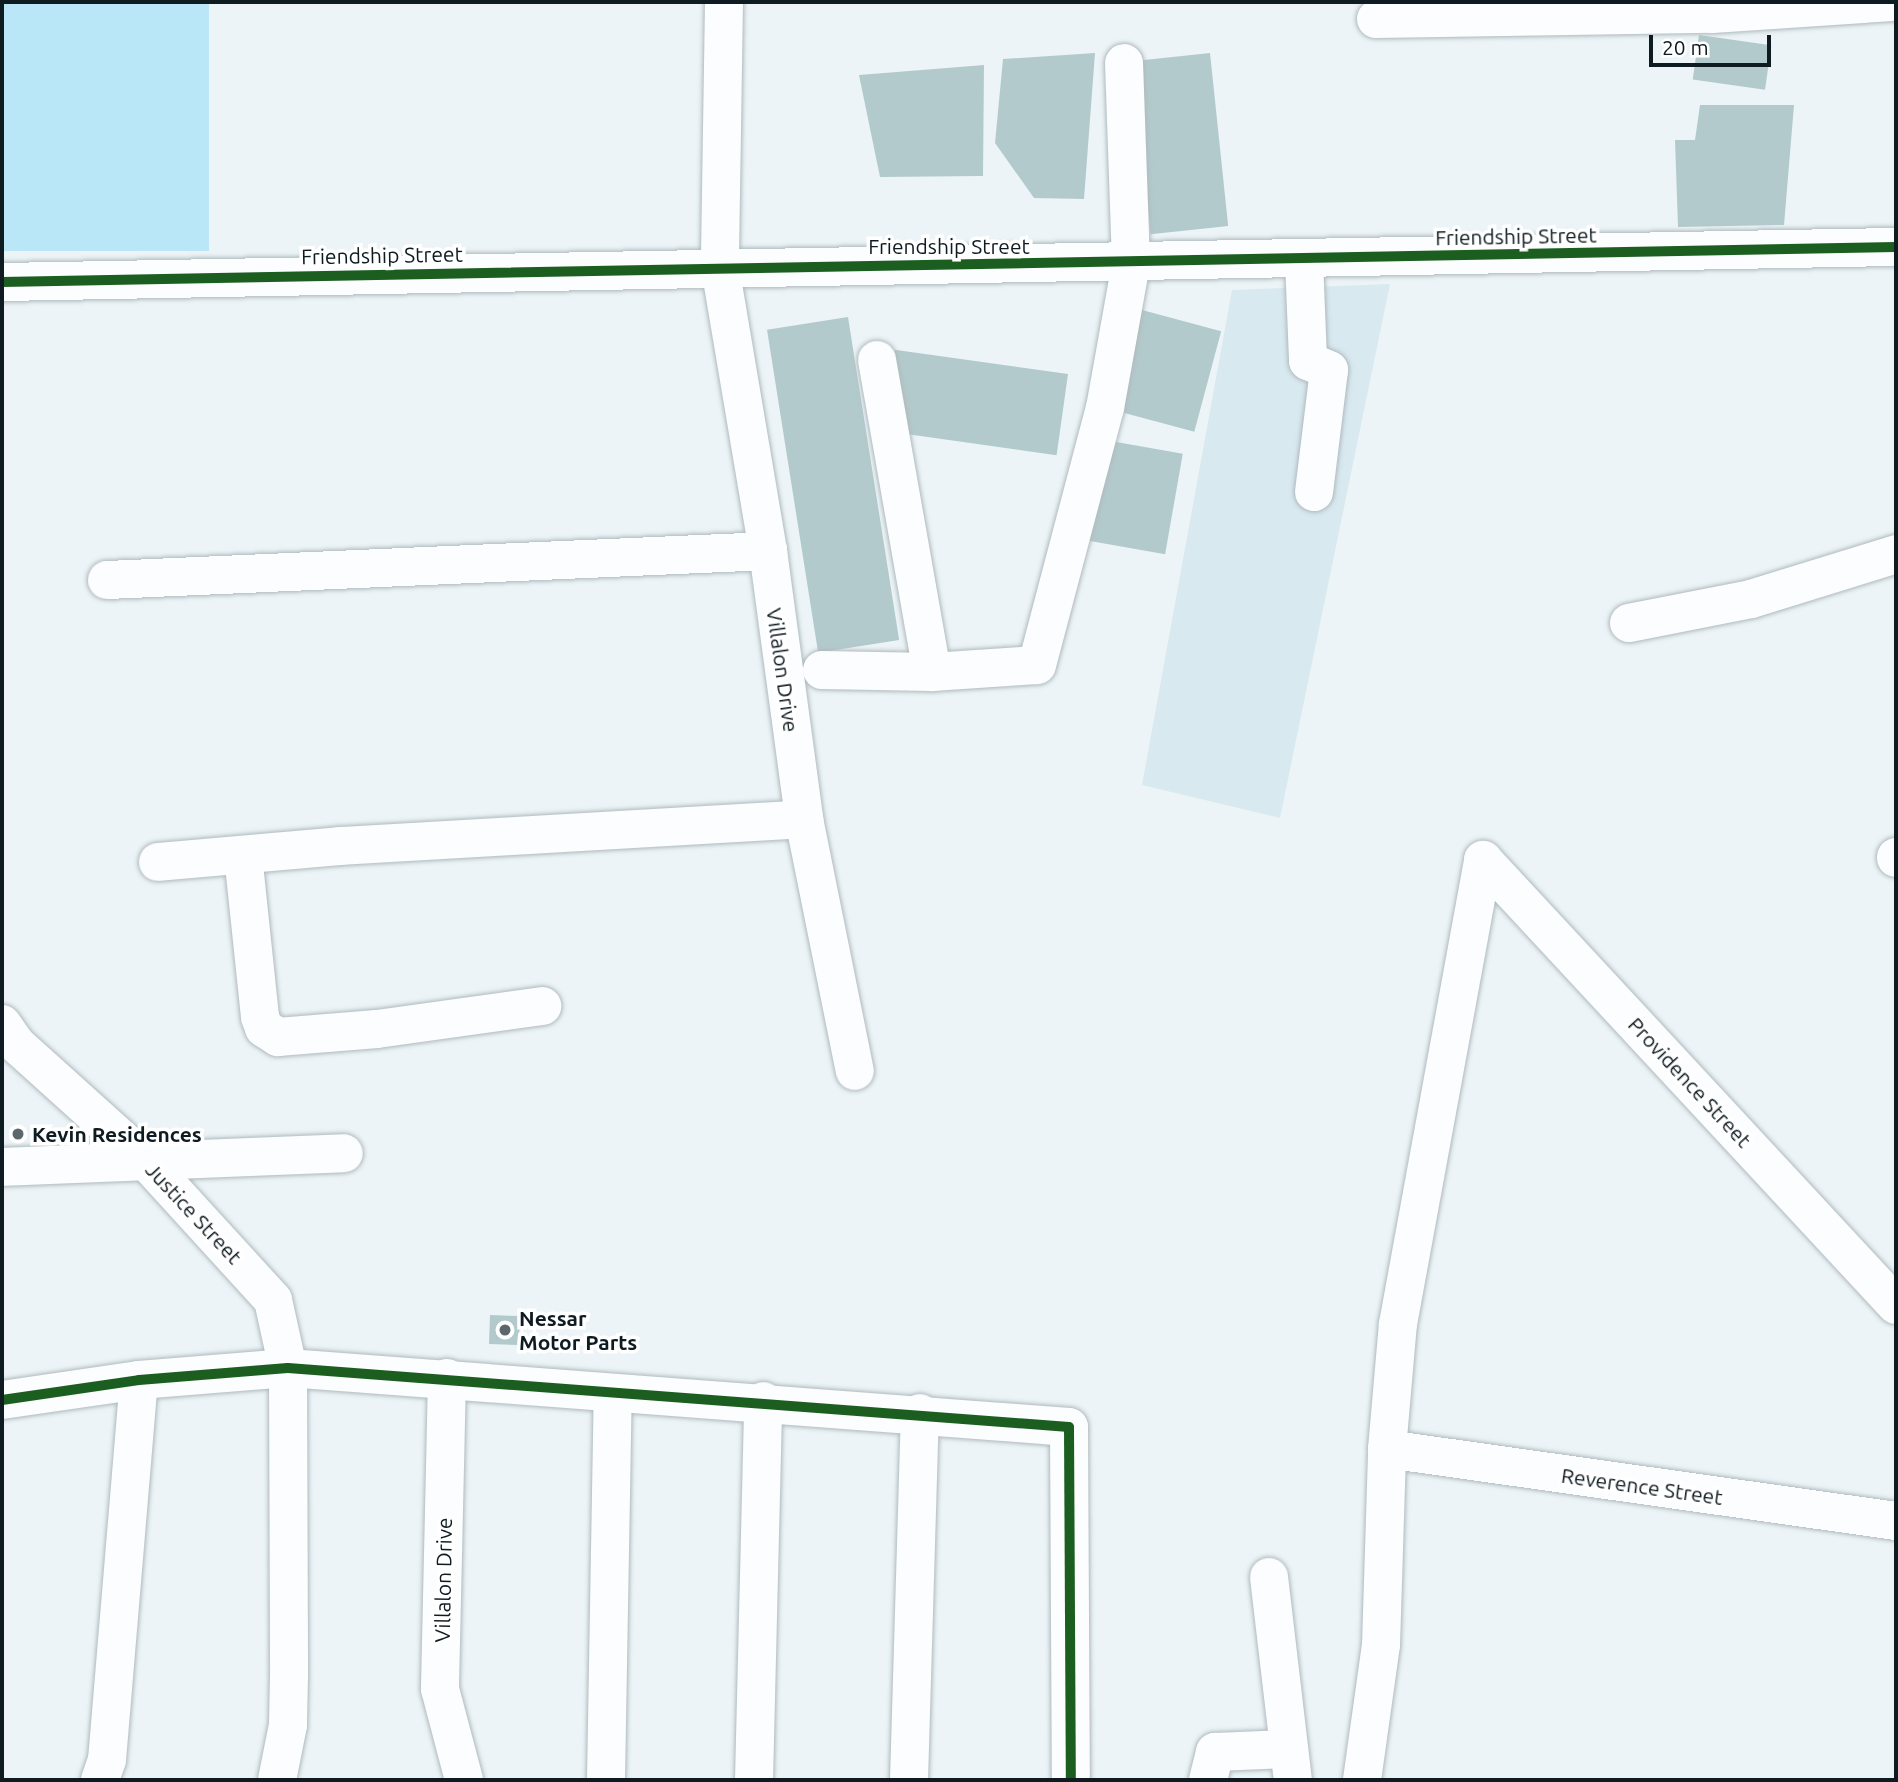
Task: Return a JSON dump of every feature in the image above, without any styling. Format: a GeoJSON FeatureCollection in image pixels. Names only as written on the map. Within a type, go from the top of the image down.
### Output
{"type":"FeatureCollection","features":[{"type":"Feature","properties":{"kind":"street","name":"Villalon Drive"},"geometry":{"type":"LineString","coordinates":[[724,2],[720,267],[768,551],[804,819],[855,1071]]}},
{"type":"Feature","properties":{"kind":"street"},"geometry":{"type":"LineString","coordinates":[[1376,19],[1895,2]]}},
{"type":"Feature","properties":{"kind":"street"},"geometry":{"type":"LineString","coordinates":[[822,670],[932,672],[1037,665],[1105,408],[1131,263],[1124,63]]}},
{"type":"Feature","properties":{"kind":"street","name":"Friendship Street"},"geometry":{"type":"LineString","coordinates":[[2,282],[1896,247]]}},
{"type":"Feature","properties":{"kind":"street"},"geometry":{"type":"LineString","coordinates":[[1304,260],[1308,361],[1329,370],[1314,492]]}},
{"type":"Feature","properties":{"kind":"street"},"geometry":{"type":"LineString","coordinates":[[877,360],[932,672]]}},
{"type":"Feature","properties":{"kind":"street"},"geometry":{"type":"LineString","coordinates":[[107,580],[768,551]]}},
{"type":"Feature","properties":{"kind":"street"},"geometry":{"type":"LineString","coordinates":[[1629,624],[1751,599],[1896,554]]}},
{"type":"Feature","properties":{"kind":"street"},"geometry":{"type":"LineString","coordinates":[[158,862],[804,819]]}},
{"type":"Feature","properties":{"kind":"street"},"geometry":{"type":"LineString","coordinates":[[243,855],[260,1017],[264,1028],[278,1037],[377,1029],[542,1006]]}},
{"type":"Feature","properties":{"kind":"street","name":"Providence Street"},"geometry":{"type":"LineString","coordinates":[[1387,1449],[1398,1324],[1483,860],[1896,1305]]}},
{"type":"Feature","properties":{"kind":"street","name":"Justice Street"},"geometry":{"type":"LineString","coordinates":[[2,1024],[16,1044],[147,1162],[273,1300],[288,1368],[288,1725],[277,1780]]}},
{"type":"Feature","properties":{"kind":"street"},"geometry":{"type":"LineString","coordinates":[[2,1167],[344,1153]]}},
{"type":"Feature","properties":{"kind":"street"},"geometry":{"type":"LineString","coordinates":[[2,1400],[139,1380],[288,1368],[447,1378],[613,1393],[763,1401],[1069,1427],[1071,1780]]}},
{"type":"Feature","properties":{"kind":"street","name":"Villalon Drive"},"geometry":{"type":"LineString","coordinates":[[447,1378],[440,1689],[464,1780]]}},
{"type":"Feature","properties":{"kind":"street"},"geometry":{"type":"LineString","coordinates":[[100,1780],[107,1760],[139,1380]]}},
{"type":"Feature","properties":{"kind":"street"},"geometry":{"type":"LineString","coordinates":[[606,1780],[613,1393]]}},
{"type":"Feature","properties":{"kind":"street"},"geometry":{"type":"LineString","coordinates":[[754,1780],[763,1401]]}},
{"type":"Feature","properties":{"kind":"street"},"geometry":{"type":"LineString","coordinates":[[909,1780],[920,1413]]}},
{"type":"Feature","properties":{"kind":"street"},"geometry":{"type":"LineString","coordinates":[[1362,1780],[1381,1644],[1387,1449]]}},
{"type":"Feature","properties":{"kind":"street","name":"Reverence Street"},"geometry":{"type":"LineString","coordinates":[[1387,1449],[1896,1521]]}},
{"type":"Feature","properties":{"kind":"street"},"geometry":{"type":"LineString","coordinates":[[1209,1780],[1211,1761],[1225,1748],[1290,1765],[1269,1577]]}},
{"type":"Feature","properties":{"kind":"shaded area"},"geometry":{"type":"Polygon","coordinates":[[[2,2],[209,2],[209,251],[2,251],[2,2]]]}},
{"type":"Feature","properties":{"kind":"shaded area"},"geometry":{"type":"Polygon","coordinates":[[[1390,284],[1280,818],[1142,785],[1232,290],[1390,284]]]}},
{"type":"Feature","properties":{"kind":"building"},"geometry":{"type":"Polygon","coordinates":[[[1699,35],[1771,45],[1765,90],[1693,80],[1699,35]]]}},
{"type":"Feature","properties":{"kind":"building"},"geometry":{"type":"Polygon","coordinates":[[[1095,53],[1084,199],[1034,198],[995,143],[1003,59],[1095,53]]]}},
{"type":"Feature","properties":{"kind":"building"},"geometry":{"type":"Polygon","coordinates":[[[1210,53],[1228,226],[1151,234],[1132,61],[1210,53]]]}},
{"type":"Feature","properties":{"kind":"building"},"geometry":{"type":"Polygon","coordinates":[[[984,65],[983,176],[880,177],[859,75],[984,65]]]}},
{"type":"Feature","properties":{"kind":"building"},"geometry":{"type":"Polygon","coordinates":[[[1700,105],[1794,105],[1784,225],[1678,227],[1675,140],[1695,140],[1700,105]]]}},
{"type":"Feature","properties":{"kind":"building"},"geometry":{"type":"Polygon","coordinates":[[[1142,310],[1221,331],[1194,432],[1115,410],[1142,310]]]}},
{"type":"Feature","properties":{"kind":"building"},"geometry":{"type":"Polygon","coordinates":[[[848,317],[899,640],[818,653],[767,330],[848,317]]]}},
{"type":"Feature","properties":{"kind":"building"},"geometry":{"type":"Polygon","coordinates":[[[895,350],[1068,374],[1057,455],[883,431],[895,350]]]}},
{"type":"Feature","properties":{"kind":"building"},"geometry":{"type":"Polygon","coordinates":[[[1105,440],[1183,454],[1165,554],[1087,540],[1105,440]]]}},
{"type":"Feature","properties":{"kind":"building","name":"Nessar Motor Parts"},"geometry":{"type":"Polygon","coordinates":[[[490,1315],[520,1316],[519,1345],[489,1344],[490,1315]]]}},
{"type":"Feature","properties":{"kind":"cycle path"},"geometry":{"type":"LineString","coordinates":[[2,282],[1896,247]]}},
{"type":"Feature","properties":{"kind":"cycle path"},"geometry":{"type":"LineString","coordinates":[[2,1400],[139,1380],[288,1368],[1069,1427],[1071,1780]]}},
{"type":"Feature","properties":{"kind":"place","name":"Kevin Residences"},"geometry":{"type":"Point","coordinates":[18,1134]}},
{"type":"Feature","properties":{"kind":"place","name":"Nessar Motor Parts"},"geometry":{"type":"Point","coordinates":[505,1330]}}]}
